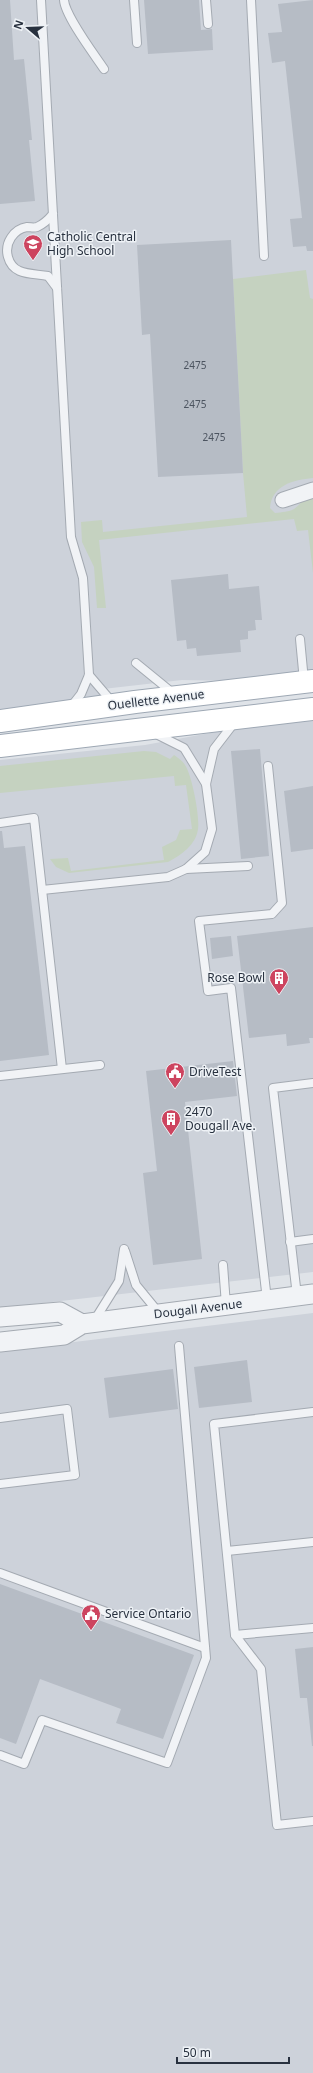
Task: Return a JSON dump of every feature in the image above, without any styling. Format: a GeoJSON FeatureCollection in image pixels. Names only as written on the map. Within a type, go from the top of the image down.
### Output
{"type":"FeatureCollection","features":[{"type":"Feature","properties":{"kind":"main road","name":"Ouellette Avenue"},"geometry":{"type":"LineString","coordinates":[[0,720],[309,682]]}},
{"type":"Feature","properties":{"kind":"main road"},"geometry":{"type":"LineString","coordinates":[[0,746],[313,709]]}},
{"type":"Feature","properties":{"kind":"street"},"geometry":{"type":"LineString","coordinates":[[283,500],[313,490]]}},
{"type":"Feature","properties":{"kind":"street","name":"Dougall Avenue"},"geometry":{"type":"LineString","coordinates":[[0,1342],[64,1335],[88,1323],[305,1295]]}},
{"type":"Feature","properties":{"kind":"street"},"geometry":{"type":"LineString","coordinates":[[0,1317],[60,1312],[88,1323]]}},
{"type":"Feature","properties":{"kind":"lane"},"geometry":{"type":"LineString","coordinates":[[41,0],[71,537],[83,578],[89,675],[81,694],[67,711]]}},
{"type":"Feature","properties":{"kind":"lane"},"geometry":{"type":"LineString","coordinates":[[64,0],[75,24],[104,69]]}},
{"type":"Feature","properties":{"kind":"lane"},"geometry":{"type":"LineString","coordinates":[[134,0],[137,43]]}},
{"type":"Feature","properties":{"kind":"lane"},"geometry":{"type":"LineString","coordinates":[[206,0],[208,24]]}},
{"type":"Feature","properties":{"kind":"lane"},"geometry":{"type":"LineString","coordinates":[[251,0],[264,256]]}},
{"type":"Feature","properties":{"kind":"lane"},"geometry":{"type":"LineString","coordinates":[[53,214],[46,222],[35,227],[20,229],[14,233],[7,247],[7,255],[14,268],[29,274],[48,276],[57,288]]}},
{"type":"Feature","properties":{"kind":"lane"},"geometry":{"type":"LineString","coordinates":[[300,639],[309,682]]}},
{"type":"Feature","properties":{"kind":"lane"},"geometry":{"type":"LineString","coordinates":[[136,663],[178,697]]}},
{"type":"Feature","properties":{"kind":"lane"},"geometry":{"type":"LineString","coordinates":[[89,675],[115,705]]}},
{"type":"Feature","properties":{"kind":"lane"},"geometry":{"type":"LineString","coordinates":[[42,890],[168,877],[186,869],[205,852],[212,829],[206,784],[214,749],[239,717]]}},
{"type":"Feature","properties":{"kind":"lane"},"geometry":{"type":"LineString","coordinates":[[146,728],[184,748],[206,784]]}},
{"type":"Feature","properties":{"kind":"lane"},"geometry":{"type":"LineString","coordinates":[[267,1300],[231,988],[208,991],[199,921],[272,914],[282,903],[268,766]]}},
{"type":"Feature","properties":{"kind":"lane"},"geometry":{"type":"LineString","coordinates":[[0,823],[34,818],[62,1069]]}},
{"type":"Feature","properties":{"kind":"lane"},"geometry":{"type":"LineString","coordinates":[[186,869],[248,866]]}},
{"type":"Feature","properties":{"kind":"lane"},"geometry":{"type":"LineString","coordinates":[[0,1076],[100,1065]]}},
{"type":"Feature","properties":{"kind":"lane"},"geometry":{"type":"LineString","coordinates":[[305,1295],[290,1242],[272,1088],[313,1083]]}},
{"type":"Feature","properties":{"kind":"lane"},"geometry":{"type":"LineString","coordinates":[[290,1242],[313,1239]]}},
{"type":"Feature","properties":{"kind":"lane"},"geometry":{"type":"LineString","coordinates":[[88,1323],[118,1281],[124,1249],[136,1285],[159,1314]]}},
{"type":"Feature","properties":{"kind":"lane"},"geometry":{"type":"LineString","coordinates":[[223,1265],[226,1305]]}},
{"type":"Feature","properties":{"kind":"lane"},"geometry":{"type":"LineString","coordinates":[[0,1754],[24,1764],[42,1720],[167,1763],[206,1658],[179,1346]]}},
{"type":"Feature","properties":{"kind":"lane"},"geometry":{"type":"LineString","coordinates":[[0,1418],[67,1410],[75,1475],[0,1484]]}},
{"type":"Feature","properties":{"kind":"lane"},"geometry":{"type":"LineString","coordinates":[[313,1412],[214,1424],[235,1635],[261,1669],[277,1825],[313,1821]]}},
{"type":"Feature","properties":{"kind":"lane"},"geometry":{"type":"LineString","coordinates":[[227,1552],[313,1542]]}},
{"type":"Feature","properties":{"kind":"lane"},"geometry":{"type":"LineString","coordinates":[[0,1573],[205,1648]]}},
{"type":"Feature","properties":{"kind":"lane"},"geometry":{"type":"LineString","coordinates":[[235,1635],[313,1628]]}},
{"type":"Feature","properties":{"kind":"shaded area"},"geometry":{"type":"Polygon","coordinates":[[[0,0],[313,0],[313,671],[233,681],[182,680],[103,689],[103,697],[0,710],[0,0]]]}},
{"type":"Feature","properties":{"kind":"shaded area"},"geometry":{"type":"Polygon","coordinates":[[[313,718],[313,1272],[0,1308],[0,760],[145,745],[259,724],[313,718]]]}},
{"type":"Feature","properties":{"kind":"shaded area"},"geometry":{"type":"Polygon","coordinates":[[[313,1313],[313,2073],[0,2073],[0,1351],[313,1313]]]}},
{"type":"Feature","properties":{"kind":"green space"},"geometry":{"type":"Polygon","coordinates":[[[306,270],[310,298],[313,299],[313,478],[291,482],[279,489],[272,500],[270,508],[275,513],[288,511],[294,509],[304,500],[313,498],[313,573],[308,530],[297,531],[294,519],[99,540],[106,608],[97,608],[94,567],[82,542],[81,522],[102,520],[103,532],[247,517],[243,473],[233,279],[306,270]]]}},
{"type":"Feature","properties":{"kind":"green space"},"geometry":{"type":"Polygon","coordinates":[[[144,751],[156,752],[170,759],[174,755],[182,761],[188,770],[195,796],[198,815],[197,835],[187,849],[168,862],[69,873],[56,867],[50,859],[68,858],[71,871],[164,860],[162,847],[176,840],[180,830],[192,829],[186,785],[175,786],[174,776],[0,793],[0,766],[144,751]]]}},
{"type":"Feature","properties":{"kind":"building","name":"Catholic Central High School"},"geometry":{"type":"Polygon","coordinates":[[[0,0],[10,0],[14,60],[24,59],[32,140],[29,140],[35,201],[0,204],[0,0]]]}},
{"type":"Feature","properties":{"kind":"building"},"geometry":{"type":"Polygon","coordinates":[[[144,0],[199,0],[201,30],[212,29],[213,50],[148,54],[144,0]]]}},
{"type":"Feature","properties":{"kind":"building"},"geometry":{"type":"Polygon","coordinates":[[[313,0],[313,251],[307,251],[306,246],[293,247],[290,219],[302,218],[285,61],[272,63],[268,33],[282,32],[278,4],[313,0]]]}},
{"type":"Feature","properties":{"kind":"building"},"geometry":{"type":"Polygon","coordinates":[[[231,240],[243,473],[158,477],[150,334],[142,335],[137,245],[231,240]]]}},
{"type":"Feature","properties":{"kind":"building"},"geometry":{"type":"Polygon","coordinates":[[[228,574],[229,589],[259,586],[262,620],[255,620],[256,630],[248,631],[248,639],[240,640],[241,652],[197,656],[196,648],[187,649],[186,640],[177,641],[171,580],[228,574]]]}},
{"type":"Feature","properties":{"kind":"building"},"geometry":{"type":"Polygon","coordinates":[[[260,749],[269,856],[241,859],[231,751],[260,749]]]}},
{"type":"Feature","properties":{"kind":"building"},"geometry":{"type":"Polygon","coordinates":[[[313,786],[313,849],[291,852],[284,791],[313,786]]]}},
{"type":"Feature","properties":{"kind":"building"},"geometry":{"type":"Polygon","coordinates":[[[0,831],[2,831],[4,848],[25,846],[49,1055],[0,1061],[0,831]]]}},
{"type":"Feature","properties":{"kind":"building","name":"Rose Bowl"},"geometry":{"type":"Polygon","coordinates":[[[313,927],[313,1038],[309,1038],[310,1043],[287,1046],[286,1034],[249,1038],[237,936],[313,927]]]}},
{"type":"Feature","properties":{"kind":"building"},"geometry":{"type":"Polygon","coordinates":[[[231,936],[233,956],[212,959],[210,938],[231,936]]]}},
{"type":"Feature","properties":{"kind":"building","name":"2470 Dougall Ave."},"geometry":{"type":"Polygon","coordinates":[[[233,1061],[237,1096],[185,1102],[202,1259],[153,1265],[143,1173],[157,1171],[146,1071],[233,1061]]]}},
{"type":"Feature","properties":{"kind":"building"},"geometry":{"type":"Polygon","coordinates":[[[247,1360],[252,1402],[199,1408],[194,1367],[247,1360]]]}},
{"type":"Feature","properties":{"kind":"building"},"geometry":{"type":"Polygon","coordinates":[[[173,1369],[178,1409],[109,1418],[104,1378],[173,1369]]]}},
{"type":"Feature","properties":{"kind":"building"},"geometry":{"type":"Polygon","coordinates":[[[0,1584],[194,1655],[163,1739],[116,1723],[121,1709],[40,1679],[16,1744],[0,1738],[0,1584]]]}},
{"type":"Feature","properties":{"kind":"building"},"geometry":{"type":"Polygon","coordinates":[[[313,1647],[312,1746],[307,1698],[300,1698],[295,1649],[313,1647]]]}},
{"type":"Feature","properties":{"kind":"place","name":"Catholic Central High School"},"geometry":{"type":"Point","coordinates":[33,261]}},
{"type":"Feature","properties":{"kind":"place","name":"Rose Bowl"},"geometry":{"type":"Point","coordinates":[279,995]}},
{"type":"Feature","properties":{"kind":"place","name":"DriveTest"},"geometry":{"type":"Point","coordinates":[175,1089]}},
{"type":"Feature","properties":{"kind":"place","name":"2470 Dougall Ave."},"geometry":{"type":"Point","coordinates":[171,1136]}},
{"type":"Feature","properties":{"kind":"place","name":"Service Ontario"},"geometry":{"type":"Point","coordinates":[91,1631]}}]}
